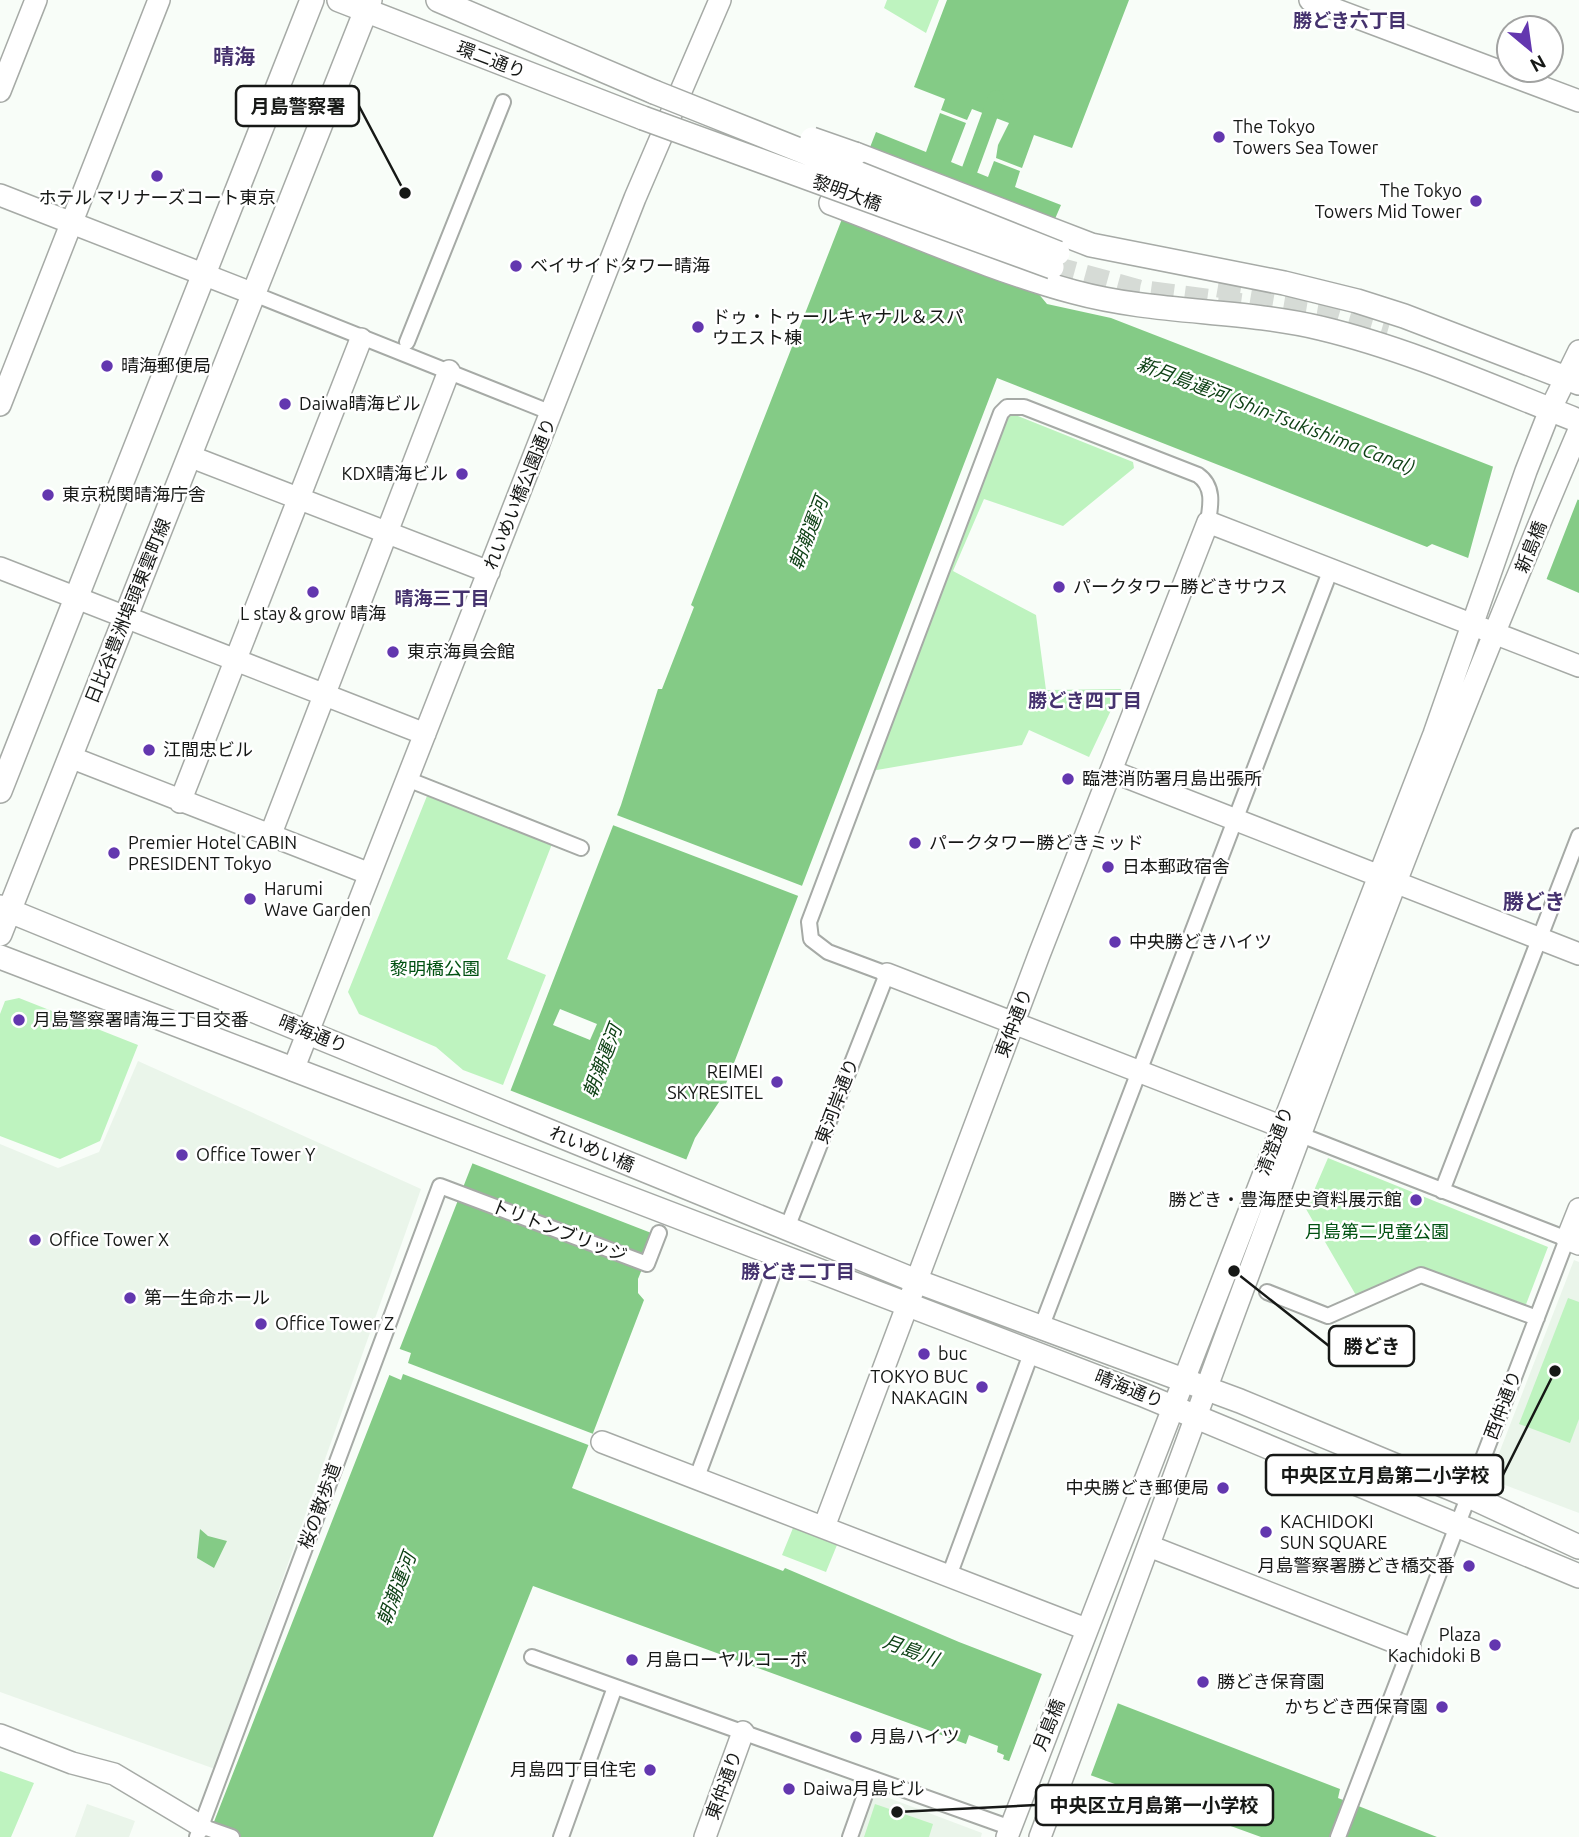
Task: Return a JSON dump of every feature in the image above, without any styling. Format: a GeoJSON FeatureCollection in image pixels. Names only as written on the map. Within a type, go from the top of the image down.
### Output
{"type":"FeatureCollection","features":[{"type":"Feature","properties":{"kind":"main road"},"geometry":{"type":"LineString","coordinates":[[0,791],[78,599],[312,0]]}},
{"type":"Feature","properties":{"kind":"main road","name":"環二通り"},"geometry":{"type":"LineString","coordinates":[[340,0],[368,6],[642,118]]}},
{"type":"Feature","properties":{"kind":"main road","name":"環二通り"},"geometry":{"type":"LineString","coordinates":[[438,0],[654,92]]}},
{"type":"Feature","properties":{"kind":"main road","name":"日比谷豊洲埠頭東雲町線"},"geometry":{"type":"LineString","coordinates":[[5,909],[70,757],[368,6]]}},
{"type":"Feature","properties":{"kind":"main road"},"geometry":{"type":"LineString","coordinates":[[654,92],[855,154],[1091,246],[1253,277],[1357,301],[1404,316],[1574,381]]}},
{"type":"Feature","properties":{"kind":"main road","name":"黎明大橋"},"geometry":{"type":"LineString","coordinates":[[642,118],[1055,260],[654,92]]}},
{"type":"Feature","properties":{"kind":"main road"},"geometry":{"type":"LineString","coordinates":[[642,118],[831,203],[1040,282],[1134,305],[1240,314],[1345,335],[1579,421]]}},
{"type":"Feature","properties":{"kind":"main road"},"geometry":{"type":"LineString","coordinates":[[1345,335],[1341,321],[1343,314],[1357,301]]}},
{"type":"Feature","properties":{"kind":"main road"},"geometry":{"type":"LineString","coordinates":[[0,934],[5,909]]}},
{"type":"Feature","properties":{"kind":"main road","name":"晴海通り"},"geometry":{"type":"LineString","coordinates":[[5,909],[499,1109]]}},
{"type":"Feature","properties":{"kind":"main road"},"geometry":{"type":"LineString","coordinates":[[0,957],[293,1070]]}},
{"type":"Feature","properties":{"kind":"main road","name":"れいめい橋"},"geometry":{"type":"LineString","coordinates":[[293,1070],[674,1215]]}},
{"type":"Feature","properties":{"kind":"main road","name":"れいめい橋"},"geometry":{"type":"LineString","coordinates":[[499,1109],[686,1188]]}},
{"type":"Feature","properties":{"kind":"main road","name":"晴海通り"},"geometry":{"type":"LineString","coordinates":[[686,1188],[916,1281],[1205,1388],[1469,1496],[1579,1547]]}},
{"type":"Feature","properties":{"kind":"main road","name":"晴海通り"},"geometry":{"type":"LineString","coordinates":[[674,1215],[909,1303],[1173,1407],[1579,1576]]}},
{"type":"Feature","properties":{"kind":"street"},"geometry":{"type":"LineString","coordinates":[[0,91],[36,0]]}},
{"type":"Feature","properties":{"kind":"street"},"geometry":{"type":"LineString","coordinates":[[0,405],[159,0]]}},
{"type":"Feature","properties":{"kind":"street","name":"れいめい橋公園通り"},"geometry":{"type":"LineString","coordinates":[[293,1070],[670,114],[720,0]]}},
{"type":"Feature","properties":{"kind":"street"},"geometry":{"type":"LineString","coordinates":[[1310,0],[1579,101]]}},
{"type":"Feature","properties":{"kind":"street"},"geometry":{"type":"LineString","coordinates":[[407,342],[503,102]]}},
{"type":"Feature","properties":{"kind":"street"},"geometry":{"type":"LineString","coordinates":[[0,195],[552,413]]}},
{"type":"Feature","properties":{"kind":"street"},"geometry":{"type":"LineString","coordinates":[[180,802],[360,339]]}},
{"type":"Feature","properties":{"kind":"street"},"geometry":{"type":"LineString","coordinates":[[1550,410],[1574,381],[1579,351]]}},
{"type":"Feature","properties":{"kind":"street"},"geometry":{"type":"LineString","coordinates":[[270,836],[449,371]]}},
{"type":"Feature","properties":{"kind":"street"},"geometry":{"type":"LineString","coordinates":[[1573,1241],[828,952],[811,939],[809,922],[1002,413],[1007,407],[1024,407],[1198,475],[1206,481],[1210,493],[1208,522],[1579,666]]}},
{"type":"Feature","properties":{"kind":"street","name":"新島橋"},"geometry":{"type":"LineString","coordinates":[[1479,602],[1550,410]]}},
{"type":"Feature","properties":{"kind":"street","name":"新島橋"},"geometry":{"type":"LineString","coordinates":[[1504,612],[1579,430]]}},
{"type":"Feature","properties":{"kind":"street"},"geometry":{"type":"LineString","coordinates":[[190,456],[489,572]]}},
{"type":"Feature","properties":{"kind":"street","name":"東仲通り"},"geometry":{"type":"LineString","coordinates":[[824,1527],[1014,1023],[1208,522]]}},
{"type":"Feature","properties":{"kind":"street"},"geometry":{"type":"LineString","coordinates":[[0,568],[425,734]]}},
{"type":"Feature","properties":{"kind":"street"},"geometry":{"type":"LineString","coordinates":[[1041,1328],[1331,569]]}},
{"type":"Feature","properties":{"kind":"street","name":"清澄通り"},"geometry":{"type":"LineString","coordinates":[[1096,1689],[1205,1388],[1301,1135],[1479,602]]}},
{"type":"Feature","properties":{"kind":"street","name":"清澄通り"},"geometry":{"type":"LineString","coordinates":[[1067,1678],[1281,1127],[1504,612]]}},
{"type":"Feature","properties":{"kind":"street"},"geometry":{"type":"LineString","coordinates":[[70,757],[370,874]]}},
{"type":"Feature","properties":{"kind":"street"},"geometry":{"type":"LineString","coordinates":[[1111,771],[1579,954]]}},
{"type":"Feature","properties":{"kind":"street"},"geometry":{"type":"LineString","coordinates":[[407,779],[581,848]]}},
{"type":"Feature","properties":{"kind":"street"},"geometry":{"type":"LineString","coordinates":[[1442,1191],[1579,836]]}},
{"type":"Feature","properties":{"kind":"street","name":"東河岸通り"},"geometry":{"type":"LineString","coordinates":[[787,1228],[887,974]]}},
{"type":"Feature","properties":{"kind":"street","name":"トリトンブリッジ"},"geometry":{"type":"LineString","coordinates":[[440,1186],[647,1264],[659,1233]]}},
{"type":"Feature","properties":{"kind":"street","name":"桜の散歩道"},"geometry":{"type":"LineString","coordinates":[[202,1831],[440,1186]]}},
{"type":"Feature","properties":{"kind":"street","name":"西仲通り"},"geometry":{"type":"LineString","coordinates":[[1338,1837],[1537,1318],[1573,1241],[1579,1209]]}},
{"type":"Feature","properties":{"kind":"street"},"geometry":{"type":"LineString","coordinates":[[697,1477],[779,1254]]}},
{"type":"Feature","properties":{"kind":"street"},"geometry":{"type":"LineString","coordinates":[[1267,1292],[1328,1316],[1421,1275],[1537,1318]]}},
{"type":"Feature","properties":{"kind":"street"},"geometry":{"type":"LineString","coordinates":[[948,1576],[1032,1351]]}},
{"type":"Feature","properties":{"kind":"street"},"geometry":{"type":"LineString","coordinates":[[602,1442],[1086,1629]]}},
{"type":"Feature","properties":{"kind":"street"},"geometry":{"type":"LineString","coordinates":[[1149,1546],[1213,1579],[1410,1648]]}},
{"type":"Feature","properties":{"kind":"street"},"geometry":{"type":"LineString","coordinates":[[533,1657],[871,1778],[1009,1833]]}},
{"type":"Feature","properties":{"kind":"street","name":"月島橋"},"geometry":{"type":"LineString","coordinates":[[1009,1833],[1067,1678]]}},
{"type":"Feature","properties":{"kind":"street"},"geometry":{"type":"LineString","coordinates":[[561,1837],[615,1687]]}},
{"type":"Feature","properties":{"kind":"street","name":"月島橋"},"geometry":{"type":"LineString","coordinates":[[1040,1837],[1096,1689]]}},
{"type":"Feature","properties":{"kind":"street","name":"東仲通り"},"geometry":{"type":"LineString","coordinates":[[705,1837],[743,1732]]}},
{"type":"Feature","properties":{"kind":"street"},"geometry":{"type":"LineString","coordinates":[[0,1735],[72,1763],[114,1774],[202,1831],[232,1837]]}},
{"type":"Feature","properties":{"kind":"street"},"geometry":{"type":"LineString","coordinates":[[850,1837],[871,1778]]}},
{"type":"Feature","properties":{"kind":"shaded area"},"geometry":{"type":"Polygon","coordinates":[[[138,1061],[421,1189],[215,1769],[0,1692],[0,1144],[58,1168],[99,1152],[138,1061]]]}},
{"type":"Feature","properties":{"kind":"shaded area"},"geometry":{"type":"Polygon","coordinates":[[[1574,1260],[1579,1262],[1579,1513],[1489,1479],[1574,1260]]]}},
{"type":"Feature","properties":{"kind":"shaded area"},"geometry":{"type":"Polygon","coordinates":[[[873,1792],[982,1833],[981,1837],[857,1837],[873,1792]]]}},
{"type":"Feature","properties":{"kind":"shaded area"},"geometry":{"type":"Polygon","coordinates":[[[87,1804],[135,1821],[129,1837],[75,1837],[87,1804]]]}},
{"type":"Feature","properties":{"kind":"green space"},"geometry":{"type":"Polygon","coordinates":[[[887,0],[939,0],[926,33],[884,8],[887,0]]]}},
{"type":"Feature","properties":{"kind":"green space"},"geometry":{"type":"Polygon","coordinates":[[[1008,412],[1133,462],[1134,468],[1063,526],[984,499],[953,571],[1036,615],[1046,690],[1121,689],[1089,757],[1029,730],[1022,745],[871,771],[1008,412]]]}},
{"type":"Feature","properties":{"kind":"green space","name":"黎明橋公園"},"geometry":{"type":"Polygon","coordinates":[[[427,796],[552,844],[507,959],[546,975],[503,1085],[463,1070],[436,1047],[359,1014],[348,992],[427,796]]]}},
{"type":"Feature","properties":{"kind":"green space"},"geometry":{"type":"Polygon","coordinates":[[[19,998],[138,1045],[100,1141],[60,1159],[0,1136],[0,1014],[5,1001],[19,998]]]}},
{"type":"Feature","properties":{"kind":"green space","name":"月島第二児童公園"},"geometry":{"type":"Polygon","coordinates":[[[1328,1158],[1548,1247],[1525,1307],[1421,1268],[1357,1297],[1306,1209],[1328,1158]]]}},
{"type":"Feature","properties":{"kind":"green space"},"geometry":{"type":"Polygon","coordinates":[[[1568,1298],[1579,1302],[1579,1419],[1570,1443],[1519,1424],[1568,1298]]]}},
{"type":"Feature","properties":{"kind":"green space"},"geometry":{"type":"Polygon","coordinates":[[[793,1528],[837,1545],[826,1572],[782,1555],[793,1528]]]}},
{"type":"Feature","properties":{"kind":"green space"},"geometry":{"type":"Polygon","coordinates":[[[0,1771],[34,1783],[11,1837],[0,1837],[0,1771]]]}},
{"type":"Feature","properties":{"kind":"green space"},"geometry":{"type":"Polygon","coordinates":[[[875,1804],[933,1824],[929,1837],[864,1837],[875,1804]]]}},
{"type":"Feature","properties":{"kind":"water"},"geometry":{"type":"Polygon","coordinates":[[[947,0],[1129,0],[1072,148],[1034,135],[1022,168],[996,158],[998,145],[1009,123],[972,109],[967,120],[941,110],[945,99],[914,87],[947,0]]]}},
{"type":"Feature","properties":{"kind":"water"},"geometry":{"type":"Polygon","coordinates":[[[940,113],[966,123],[951,162],[988,177],[994,161],[1020,171],[1015,187],[1061,205],[1028,281],[1047,304],[1111,318],[1579,500],[1579,593],[1528,571],[1494,568],[1432,544],[1427,547],[997,378],[719,1102],[695,1138],[638,1279],[638,1293],[644,1300],[572,1488],[783,1571],[785,1568],[959,1642],[1340,1789],[1338,1798],[1437,1837],[1261,1837],[1090,1775],[1084,1788],[1003,1759],[1004,1755],[997,1752],[998,1746],[969,1735],[966,1744],[533,1586],[433,1837],[208,1837],[473,1162],[480,1165],[496,1128],[621,805],[658,689],[662,689],[694,607],[691,605],[876,132],[926,152],[940,113]]]}},
{"type":"Feature","properties":{"kind":"water"},"geometry":{"type":"Polygon","coordinates":[[[200,1529],[208,1536],[227,1541],[214,1568],[197,1558],[200,1529]]]}},
{"type":"Feature","properties":{"kind":"pier"},"geometry":{"type":"Polygon","coordinates":[[[1494,463],[1579,496],[1545,583],[1527,574],[1494,571],[1467,562],[1494,463]]]}},
{"type":"Feature","properties":{"kind":"pier"},"geometry":{"type":"Polygon","coordinates":[[[614,814],[805,887],[801,897],[610,824],[614,814]]]}},
{"type":"Feature","properties":{"kind":"pier"},"geometry":{"type":"Polygon","coordinates":[[[560,1009],[597,1024],[590,1040],[553,1025],[560,1009]]]}},
{"type":"Feature","properties":{"kind":"pier"},"geometry":{"type":"Polygon","coordinates":[[[507,1089],[690,1161],[659,1236],[469,1162],[473,1159],[479,1161],[507,1089]]]}},
{"type":"Feature","properties":{"kind":"pier"},"geometry":{"type":"Polygon","coordinates":[[[397,1348],[411,1353],[408,1363],[596,1435],[591,1446],[403,1374],[401,1380],[387,1374],[397,1348]]]}},
{"type":"Feature","properties":{"kind":"pier"},"geometry":{"type":"Polygon","coordinates":[[[1043,1671],[1119,1700],[1085,1791],[1008,1764],[1043,1671]]]}},
{"type":"Feature","properties":{"kind":"waterway","name":"朝潮運河"},"geometry":{"type":"LineString","coordinates":[[963,188],[996,98]]}},
{"type":"Feature","properties":{"kind":"tunnel"},"geometry":{"type":"LineString","coordinates":[[1052,267],[1139,291],[1243,305]]}},
{"type":"Feature","properties":{"kind":"tunnel"},"geometry":{"type":"LineString","coordinates":[[1218,286],[1325,304],[1390,323]]}},
{"type":"Feature","properties":{"kind":"place","name":"The Tokyo Towers Sea Tower"},"geometry":{"type":"Point","coordinates":[1219,137]}},
{"type":"Feature","properties":{"kind":"place","name":"ホテル マリナーズコート東京"},"geometry":{"type":"Point","coordinates":[157,176]}},
{"type":"Feature","properties":{"kind":"place","name":"月島警察署"},"geometry":{"type":"Point","coordinates":[405,193]}},
{"type":"Feature","properties":{"kind":"place","name":"The Tokyo Towers Mid Tower"},"geometry":{"type":"Point","coordinates":[1476,201]}},
{"type":"Feature","properties":{"kind":"place","name":"ベイサイドタワー晴海"},"geometry":{"type":"Point","coordinates":[516,266]}},
{"type":"Feature","properties":{"kind":"place","name":"ドゥ・トゥールキャナル＆スパ ウエスト棟"},"geometry":{"type":"Point","coordinates":[698,327]}},
{"type":"Feature","properties":{"kind":"place","name":"晴海郵便局"},"geometry":{"type":"Point","coordinates":[107,366]}},
{"type":"Feature","properties":{"kind":"place","name":"Daiwa晴海ビル"},"geometry":{"type":"Point","coordinates":[285,404]}},
{"type":"Feature","properties":{"kind":"place","name":"KDX晴海ビル"},"geometry":{"type":"Point","coordinates":[462,474]}},
{"type":"Feature","properties":{"kind":"place","name":"東京税関晴海庁舎"},"geometry":{"type":"Point","coordinates":[48,495]}},
{"type":"Feature","properties":{"kind":"place","name":"パークタワー勝どきサウス"},"geometry":{"type":"Point","coordinates":[1059,587]}},
{"type":"Feature","properties":{"kind":"place","name":"L stay＆grow 晴海"},"geometry":{"type":"Point","coordinates":[313,592]}},
{"type":"Feature","properties":{"kind":"place","name":"東京海員会館"},"geometry":{"type":"Point","coordinates":[393,652]}},
{"type":"Feature","properties":{"kind":"place","name":"江間忠ビル"},"geometry":{"type":"Point","coordinates":[149,750]}},
{"type":"Feature","properties":{"kind":"place","name":"臨港消防署月島出張所"},"geometry":{"type":"Point","coordinates":[1068,779]}},
{"type":"Feature","properties":{"kind":"place","name":"パークタワー勝どきミッド"},"geometry":{"type":"Point","coordinates":[915,843]}},
{"type":"Feature","properties":{"kind":"place","name":"Premier Hotel CABIN PRESIDENT Tokyo"},"geometry":{"type":"Point","coordinates":[114,853]}},
{"type":"Feature","properties":{"kind":"place","name":"日本郵政宿舎"},"geometry":{"type":"Point","coordinates":[1108,867]}},
{"type":"Feature","properties":{"kind":"place","name":"Harumi Wave Garden"},"geometry":{"type":"Point","coordinates":[250,899]}},
{"type":"Feature","properties":{"kind":"place","name":"中央勝どきハイツ"},"geometry":{"type":"Point","coordinates":[1115,942]}},
{"type":"Feature","properties":{"kind":"place","name":"月島警察署晴海三丁目交番"},"geometry":{"type":"Point","coordinates":[19,1020]}},
{"type":"Feature","properties":{"kind":"place","name":"REIMEI SKYRESITEL"},"geometry":{"type":"Point","coordinates":[777,1082]}},
{"type":"Feature","properties":{"kind":"place","name":"Office Tower Y"},"geometry":{"type":"Point","coordinates":[182,1155]}},
{"type":"Feature","properties":{"kind":"place","name":"勝どき・豊海歴史資料展示館"},"geometry":{"type":"Point","coordinates":[1416,1200]}},
{"type":"Feature","properties":{"kind":"place","name":"Office Tower X"},"geometry":{"type":"Point","coordinates":[35,1240]}},
{"type":"Feature","properties":{"kind":"place","name":"勝どき"},"geometry":{"type":"Point","coordinates":[1234,1271]}},
{"type":"Feature","properties":{"kind":"place","name":"第一生命ホール"},"geometry":{"type":"Point","coordinates":[130,1298]}},
{"type":"Feature","properties":{"kind":"place","name":"Office Tower Z"},"geometry":{"type":"Point","coordinates":[261,1324]}},
{"type":"Feature","properties":{"kind":"place","name":"buc"},"geometry":{"type":"Point","coordinates":[924,1354]}},
{"type":"Feature","properties":{"kind":"place","name":"中央区立月島第二小学校"},"geometry":{"type":"Point","coordinates":[1555,1371]}},
{"type":"Feature","properties":{"kind":"place","name":"TOKYO BUC NAKAGIN"},"geometry":{"type":"Point","coordinates":[982,1387]}},
{"type":"Feature","properties":{"kind":"place","name":"中央勝どき郵便局"},"geometry":{"type":"Point","coordinates":[1223,1488]}},
{"type":"Feature","properties":{"kind":"place","name":"KACHIDOKI SUN SQUARE"},"geometry":{"type":"Point","coordinates":[1266,1532]}},
{"type":"Feature","properties":{"kind":"place","name":"月島警察署勝どき橋交番"},"geometry":{"type":"Point","coordinates":[1469,1566]}},
{"type":"Feature","properties":{"kind":"place","name":"Plaza Kachidoki B"},"geometry":{"type":"Point","coordinates":[1495,1645]}},
{"type":"Feature","properties":{"kind":"place","name":"月島ローヤルコーポ"},"geometry":{"type":"Point","coordinates":[632,1660]}},
{"type":"Feature","properties":{"kind":"place","name":"勝どき保育園"},"geometry":{"type":"Point","coordinates":[1203,1682]}},
{"type":"Feature","properties":{"kind":"place","name":"かちどき西保育園"},"geometry":{"type":"Point","coordinates":[1442,1707]}},
{"type":"Feature","properties":{"kind":"place","name":"月島ハイツ"},"geometry":{"type":"Point","coordinates":[856,1737]}},
{"type":"Feature","properties":{"kind":"place","name":"月島四丁目住宅"},"geometry":{"type":"Point","coordinates":[650,1770]}},
{"type":"Feature","properties":{"kind":"place","name":"Daiwa月島ビル"},"geometry":{"type":"Point","coordinates":[789,1789]}},
{"type":"Feature","properties":{"kind":"place","name":"中央区立月島第一小学校"},"geometry":{"type":"Point","coordinates":[897,1812]}},
{"type":"Feature","properties":{"kind":"district","name":"勝どき六丁目"},"geometry":{"type":"Point","coordinates":[1350,20]}},
{"type":"Feature","properties":{"kind":"district","name":"晴海"},"geometry":{"type":"Point","coordinates":[234,57]}},
{"type":"Feature","properties":{"kind":"district","name":"晴海三丁目"},"geometry":{"type":"Point","coordinates":[442,598]}},
{"type":"Feature","properties":{"kind":"district","name":"勝どき四丁目"},"geometry":{"type":"Point","coordinates":[1085,700]}},
{"type":"Feature","properties":{"kind":"district","name":"勝どき"},"geometry":{"type":"Point","coordinates":[1534,902]}},
{"type":"Feature","properties":{"kind":"district","name":"勝どき二丁目"},"geometry":{"type":"Point","coordinates":[798,1271]}},
{"type":"Feature","properties":{"kind":"water label","name":"新月島運河 (Shin-Tsukishima Canal)"},"geometry":{"type":"Point","coordinates":[1276,415]}},
{"type":"Feature","properties":{"kind":"water label","name":"月島川"},"geometry":{"type":"Point","coordinates":[911,1650]}}]}
